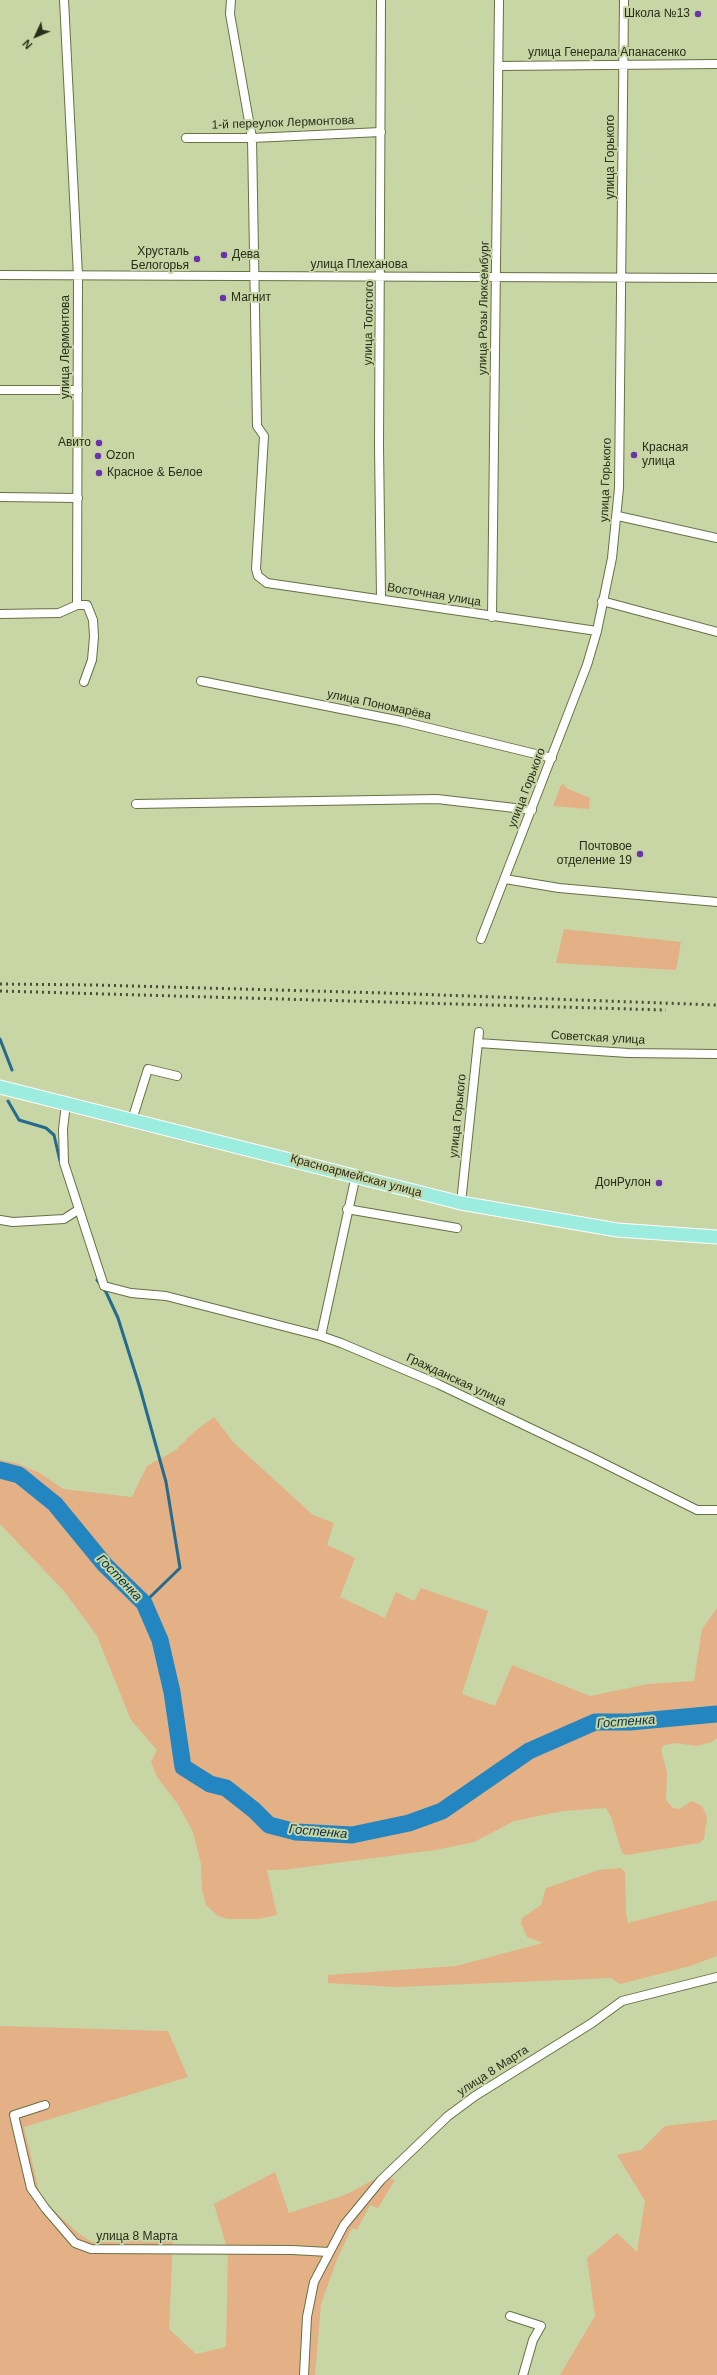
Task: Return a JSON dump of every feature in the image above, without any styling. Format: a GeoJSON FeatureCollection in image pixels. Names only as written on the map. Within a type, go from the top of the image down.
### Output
{"type":"FeatureCollection","features":[{"type":"Feature","properties":{"kind":"main road","name":"Красноармейская улица"},"geometry":{"type":"LineString","coordinates":[[0,1087],[356,1175],[461,1203],[617,1230],[717,1237]]}},
{"type":"Feature","properties":{"kind":"street","name":"улица Лермонтова"},"geometry":{"type":"LineString","coordinates":[[64,0],[78,276],[77,605]]}},
{"type":"Feature","properties":{"kind":"street"},"geometry":{"type":"LineString","coordinates":[[231,0],[230,14],[252,138],[253,276]]}},
{"type":"Feature","properties":{"kind":"street","name":"улица Толстого"},"geometry":{"type":"LineString","coordinates":[[381,0],[381,277],[379,446],[381,598]]}},
{"type":"Feature","properties":{"kind":"street","name":"улица Розы Люксембург"},"geometry":{"type":"LineString","coordinates":[[492,617],[497,277],[498,0]]}},
{"type":"Feature","properties":{"kind":"street","name":"улица Горького"},"geometry":{"type":"LineString","coordinates":[[481,939],[587,666],[598,631],[602,601],[612,558],[618,516],[622,278],[624,0]]}},
{"type":"Feature","properties":{"kind":"street","name":"улица Генерала Апанасенко"},"geometry":{"type":"LineString","coordinates":[[498,66],[717,64]]}},
{"type":"Feature","properties":{"kind":"street","name":"1-й переулок Лермонтова"},"geometry":{"type":"LineString","coordinates":[[186,138],[252,138],[381,132]]}},
{"type":"Feature","properties":{"kind":"street","name":"улица Плеханова"},"geometry":{"type":"LineString","coordinates":[[0,275],[717,278]]}},
{"type":"Feature","properties":{"kind":"street","name":"Восточная улица"},"geometry":{"type":"LineString","coordinates":[[253,276],[257,426],[264,436],[256,570],[258,576],[267,583],[381,598],[492,617],[598,631]]}},
{"type":"Feature","properties":{"kind":"street"},"geometry":{"type":"LineString","coordinates":[[0,390],[78,390]]}},
{"type":"Feature","properties":{"kind":"street"},"geometry":{"type":"LineString","coordinates":[[0,497],[78,498]]}},
{"type":"Feature","properties":{"kind":"street"},"geometry":{"type":"LineString","coordinates":[[618,516],[717,538]]}},
{"type":"Feature","properties":{"kind":"street"},"geometry":{"type":"LineString","coordinates":[[602,601],[717,632]]}},
{"type":"Feature","properties":{"kind":"street"},"geometry":{"type":"LineString","coordinates":[[0,614],[59,613],[77,605],[87,605],[93,620],[92,660],[84,682]]}},
{"type":"Feature","properties":{"kind":"street","name":"улица Пономарёва"},"geometry":{"type":"LineString","coordinates":[[201,682],[401,721],[552,758]]}},
{"type":"Feature","properties":{"kind":"street"},"geometry":{"type":"LineString","coordinates":[[136,804],[437,799],[532,810]]}},
{"type":"Feature","properties":{"kind":"street"},"geometry":{"type":"LineString","coordinates":[[505,879],[559,888],[717,902]]}},
{"type":"Feature","properties":{"kind":"street","name":"улица Горького"},"geometry":{"type":"LineString","coordinates":[[461,1203],[479,1032]]}},
{"type":"Feature","properties":{"kind":"street","name":"Советская улица"},"geometry":{"type":"LineString","coordinates":[[478,1043],[628,1053],[717,1054]]}},
{"type":"Feature","properties":{"kind":"street"},"geometry":{"type":"LineString","coordinates":[[132,1120],[148,1069],[177,1076]]}},
{"type":"Feature","properties":{"kind":"street"},"geometry":{"type":"LineString","coordinates":[[0,1220],[13,1222],[64,1219],[78,1210],[64,1163],[63,1129],[66,1104]]}},
{"type":"Feature","properties":{"kind":"street"},"geometry":{"type":"LineString","coordinates":[[321,1336],[356,1175]]}},
{"type":"Feature","properties":{"kind":"street"},"geometry":{"type":"LineString","coordinates":[[348,1209],[457,1228]]}},
{"type":"Feature","properties":{"kind":"street","name":"Гражданская улица"},"geometry":{"type":"LineString","coordinates":[[78,1210],[104,1286],[131,1293],[172,1298],[321,1336],[413,1372],[594,1458],[697,1510],[717,1510]]}},
{"type":"Feature","properties":{"kind":"street","name":"улица 8 Марта"},"geometry":{"type":"LineString","coordinates":[[304,2375],[307,2316],[314,2282],[344,2225],[381,2180],[448,2116],[475,2096],[592,2023],[622,2001],[717,1977]]}},
{"type":"Feature","properties":{"kind":"street","name":"улица 8 Марта"},"geometry":{"type":"LineString","coordinates":[[45,2105],[14,2115],[31,2188],[45,2208],[75,2243],[91,2249],[292,2250],[329,2252]]}},
{"type":"Feature","properties":{"kind":"street"},"geometry":{"type":"LineString","coordinates":[[510,2316],[541,2326],[533,2340],[523,2375]]}},
{"type":"Feature","properties":{"kind":"shaded area"},"geometry":{"type":"Polygon","coordinates":[[[564,784],[566,788],[590,798],[589,809],[553,806],[561,785],[564,784]]]}},
{"type":"Feature","properties":{"kind":"shaded area"},"geometry":{"type":"Polygon","coordinates":[[[564,929],[681,942],[676,970],[556,963],[564,929]]]}},
{"type":"Feature","properties":{"kind":"shaded area"},"geometry":{"type":"Polygon","coordinates":[[[214,1417],[234,1443],[313,1515],[334,1523],[327,1545],[355,1558],[340,1597],[385,1618],[396,1592],[414,1601],[421,1588],[488,1611],[462,1694],[495,1706],[512,1665],[590,1696],[648,1684],[694,1681],[702,1629],[717,1608],[717,1738],[712,1742],[697,1746],[675,1743],[664,1745],[661,1750],[667,1772],[666,1800],[673,1808],[679,1809],[692,1801],[702,1806],[707,1817],[704,1839],[699,1843],[627,1855],[622,1853],[611,1817],[606,1808],[563,1811],[514,1821],[474,1842],[435,1850],[282,1870],[267,1870],[277,1915],[257,1919],[228,1919],[218,1916],[206,1905],[202,1890],[201,1864],[193,1832],[177,1803],[157,1777],[151,1762],[157,1750],[131,1720],[97,1636],[64,1591],[0,1524],[0,1460],[16,1463],[40,1473],[63,1489],[132,1497],[147,1466],[176,1450],[194,1432],[214,1417]]]}},
{"type":"Feature","properties":{"kind":"shaded area"},"geometry":{"type":"Polygon","coordinates":[[[621,1868],[625,1872],[626,1912],[628,1923],[717,1900],[717,1956],[690,1966],[620,1984],[611,1978],[397,1987],[328,1983],[328,1975],[456,1966],[543,1943],[527,1937],[521,1923],[522,1918],[541,1905],[546,1888],[599,1870],[621,1868]]]}},
{"type":"Feature","properties":{"kind":"shaded area"},"geometry":{"type":"Polygon","coordinates":[[[0,2026],[168,2031],[188,2077],[24,2127],[41,2199],[78,2233],[92,2242],[173,2239],[169,2329],[196,2354],[226,2347],[228,2251],[214,2204],[275,2172],[289,2213],[345,2195],[383,2175],[395,2180],[378,2208],[370,2205],[357,2230],[352,2228],[337,2259],[321,2304],[315,2375],[0,2375],[0,2026]]]}},
{"type":"Feature","properties":{"kind":"shaded area"},"geometry":{"type":"Polygon","coordinates":[[[717,2120],[717,2375],[560,2375],[595,2316],[587,2258],[617,2233],[637,2252],[645,2201],[617,2155],[641,2150],[665,2126],[717,2120]]]}},
{"type":"Feature","properties":{"kind":"waterway"},"geometry":{"type":"LineString","coordinates":[[0,1039],[12,1070]]}},
{"type":"Feature","properties":{"kind":"waterway"},"geometry":{"type":"LineString","coordinates":[[8,1101],[19,1120],[46,1128],[54,1135],[60,1161]]}},
{"type":"Feature","properties":{"kind":"waterway"},"geometry":{"type":"LineString","coordinates":[[97,1280],[106,1292],[118,1318],[140,1388],[166,1482],[180,1568],[144,1603]]}},
{"type":"Feature","properties":{"kind":"waterway","name":"Гостенка"},"geometry":{"type":"LineString","coordinates":[[0,1470],[19,1475],[55,1504],[105,1565],[144,1603],[160,1640],[172,1692],[183,1767],[210,1784],[226,1788],[254,1810],[269,1825],[296,1832],[352,1835],[409,1823],[442,1811],[529,1751],[595,1722],[630,1722],[717,1714]]}},
{"type":"Feature","properties":{"kind":"railway"},"geometry":{"type":"LineString","coordinates":[[0,984],[96,985],[385,993],[717,1005]]}},
{"type":"Feature","properties":{"kind":"railway"},"geometry":{"type":"LineString","coordinates":[[0,991],[666,1010]]}},
{"type":"Feature","properties":{"kind":"place","name":"Школа №13"},"geometry":{"type":"Point","coordinates":[698,14]}},
{"type":"Feature","properties":{"kind":"place","name":"Дева"},"geometry":{"type":"Point","coordinates":[224,255]}},
{"type":"Feature","properties":{"kind":"place","name":"Хрусталь Белогорья"},"geometry":{"type":"Point","coordinates":[197,259]}},
{"type":"Feature","properties":{"kind":"place","name":"Магнит"},"geometry":{"type":"Point","coordinates":[223,298]}},
{"type":"Feature","properties":{"kind":"place","name":"Авито"},"geometry":{"type":"Point","coordinates":[99,443]}},
{"type":"Feature","properties":{"kind":"place","name":"Красная улица"},"geometry":{"type":"Point","coordinates":[634,455]}},
{"type":"Feature","properties":{"kind":"place","name":"Ozon"},"geometry":{"type":"Point","coordinates":[98,456]}},
{"type":"Feature","properties":{"kind":"place","name":"Красное & Белое"},"geometry":{"type":"Point","coordinates":[99,473]}},
{"type":"Feature","properties":{"kind":"place","name":"Почтовое отделение 19"},"geometry":{"type":"Point","coordinates":[640,854]}},
{"type":"Feature","properties":{"kind":"place","name":"ДонРулон"},"geometry":{"type":"Point","coordinates":[659,1183]}}]}
